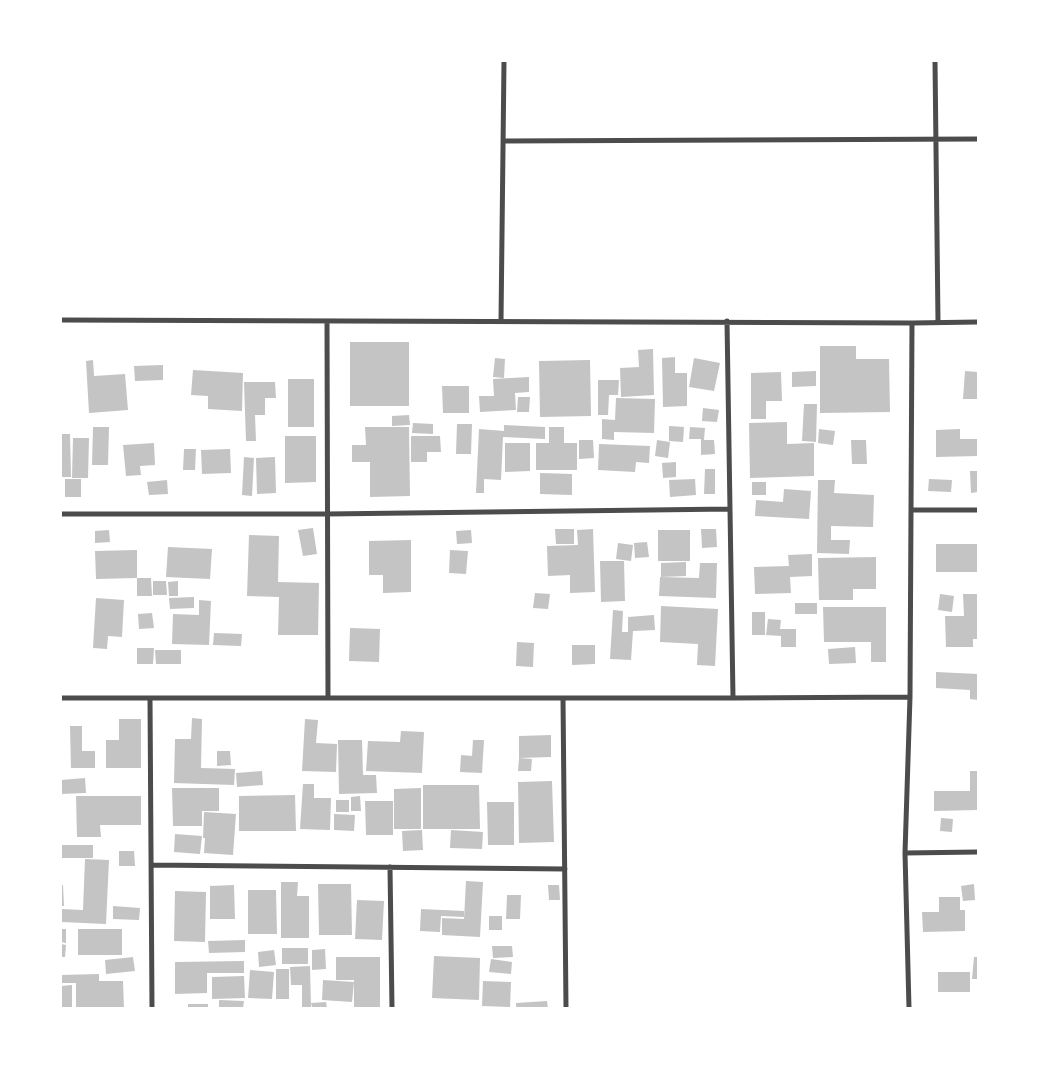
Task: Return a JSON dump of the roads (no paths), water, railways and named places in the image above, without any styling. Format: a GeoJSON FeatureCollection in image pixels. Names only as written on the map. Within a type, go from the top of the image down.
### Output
{"type":"FeatureCollection","features":[{"type":"Feature","properties":{"kind":"street"},"geometry":{"type":"LineString","coordinates":[[501,321],[504,61]]}},
{"type":"Feature","properties":{"kind":"street"},"geometry":{"type":"LineString","coordinates":[[935,61],[938,322]]}},
{"type":"Feature","properties":{"kind":"street"},"geometry":{"type":"LineString","coordinates":[[503,141],[978,138]]}},
{"type":"Feature","properties":{"kind":"street"},"geometry":{"type":"LineString","coordinates":[[61,320],[978,322]]}},
{"type":"Feature","properties":{"kind":"street"},"geometry":{"type":"LineString","coordinates":[[327,321],[328,698]]}},
{"type":"Feature","properties":{"kind":"street"},"geometry":{"type":"LineString","coordinates":[[727,321],[733,698]]}},
{"type":"Feature","properties":{"kind":"street"},"geometry":{"type":"LineString","coordinates":[[909,1008],[906,853],[910,697],[912,323]]}},
{"type":"Feature","properties":{"kind":"street"},"geometry":{"type":"LineString","coordinates":[[61,514],[327,514],[730,509]]}},
{"type":"Feature","properties":{"kind":"street"},"geometry":{"type":"LineString","coordinates":[[911,510],[978,510]]}},
{"type":"Feature","properties":{"kind":"street"},"geometry":{"type":"LineString","coordinates":[[61,698],[910,697]]}},
{"type":"Feature","properties":{"kind":"street"},"geometry":{"type":"LineString","coordinates":[[150,698],[152,1008]]}},
{"type":"Feature","properties":{"kind":"street"},"geometry":{"type":"LineString","coordinates":[[563,698],[566,1008]]}},
{"type":"Feature","properties":{"kind":"street"},"geometry":{"type":"LineString","coordinates":[[906,853],[978,852]]}},
{"type":"Feature","properties":{"kind":"street"},"geometry":{"type":"LineString","coordinates":[[151,865],[565,868]]}},
{"type":"Feature","properties":{"kind":"street"},"geometry":{"type":"LineString","coordinates":[[390,867],[392,1008]]}}]}
